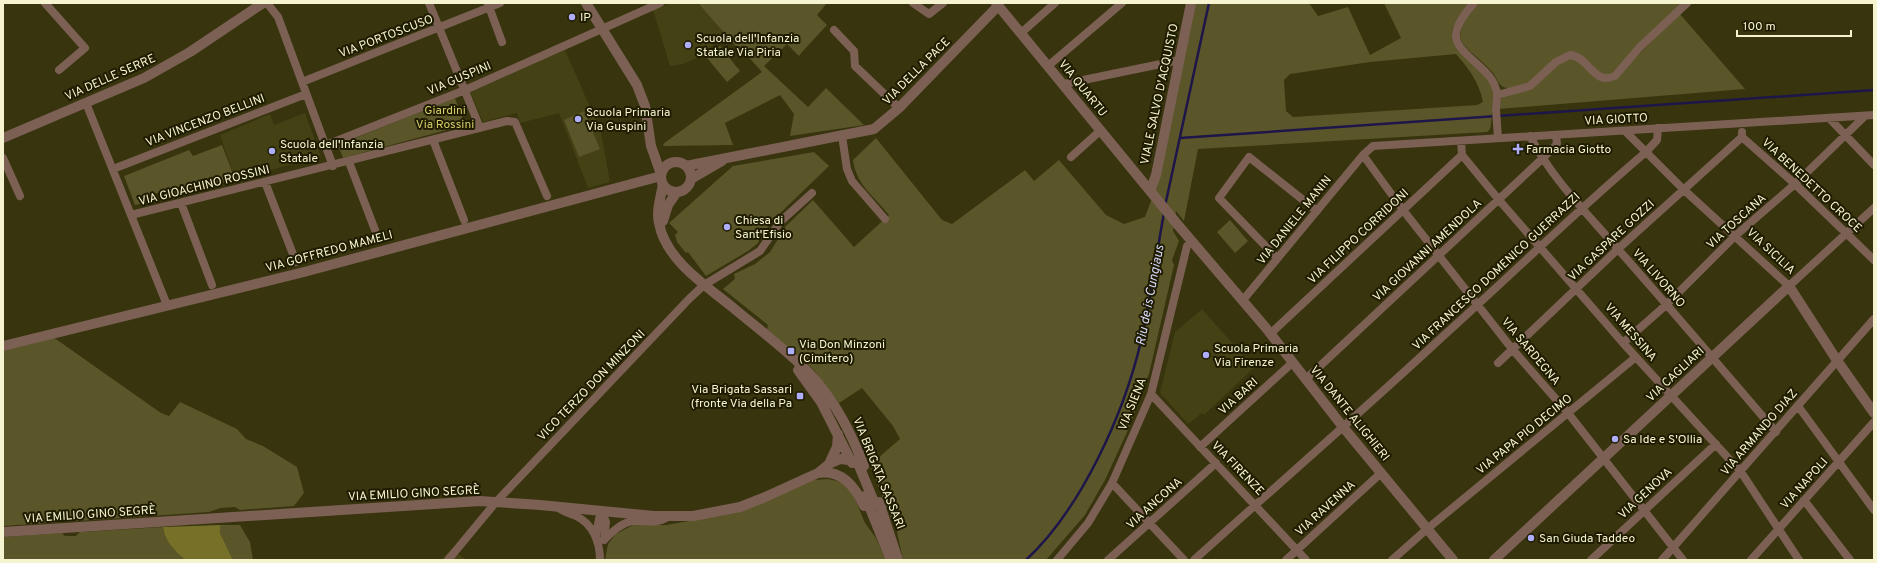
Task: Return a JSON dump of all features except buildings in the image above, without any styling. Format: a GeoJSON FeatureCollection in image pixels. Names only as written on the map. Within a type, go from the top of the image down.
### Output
{"type":"FeatureCollection","features":[{"type":"Feature","properties":{"kind":"street"},"geometry":{"type":"LineString","coordinates":[[45,3],[85,48],[59,70]]}},
{"type":"Feature","properties":{"kind":"street","name":"VIA DELLE SERRE"},"geometry":{"type":"LineString","coordinates":[[3,138],[144,78],[190,52],[263,3]]}},
{"type":"Feature","properties":{"kind":"street"},"geometry":{"type":"LineString","coordinates":[[267,3],[278,17],[333,166]]}},
{"type":"Feature","properties":{"kind":"street"},"geometry":{"type":"LineString","coordinates":[[429,3],[480,128]]}},
{"type":"Feature","properties":{"kind":"street","name":"VIA PORTOSCUSO"},"geometry":{"type":"LineString","coordinates":[[302,82],[440,28],[488,5],[500,3]]}},
{"type":"Feature","properties":{"kind":"street"},"geometry":{"type":"LineString","coordinates":[[586,3],[600,29],[637,85],[647,113],[651,146],[662,178],[668,190],[677,192]]}},
{"type":"Feature","properties":{"kind":"street","name":"VIA GUSPINI"},"geometry":{"type":"LineString","coordinates":[[326,146],[465,90],[660,3]]}},
{"type":"Feature","properties":{"kind":"street"},"geometry":{"type":"LineString","coordinates":[[913,3],[929,14],[944,3]]}},
{"type":"Feature","properties":{"kind":"street"},"geometry":{"type":"LineString","coordinates":[[1021,33],[1055,3]]}},
{"type":"Feature","properties":{"kind":"street"},"geometry":{"type":"LineString","coordinates":[[1048,66],[1122,3]]}},
{"type":"Feature","properties":{"kind":"street","name":"VIALE SALVO D'ACQUISTO"},"geometry":{"type":"LineString","coordinates":[[1153,193],[1191,3]]}},
{"type":"Feature","properties":{"kind":"street"},"geometry":{"type":"LineString","coordinates":[[1474,3],[1459,25],[1456,37],[1459,45],[1469,57],[1487,72],[1494,81],[1497,95],[1496,110],[1498,138]]}},
{"type":"Feature","properties":{"kind":"street"},"geometry":{"type":"LineString","coordinates":[[1497,95],[1530,86],[1556,62],[1570,55],[1581,58],[1600,77],[1610,78],[1615,76],[1639,48],[1687,3]]}},
{"type":"Feature","properties":{"kind":"street","name":"VIA QUARTU"},"geometry":{"type":"LineString","coordinates":[[997,4],[1153,193]]}},
{"type":"Feature","properties":{"kind":"street","name":"VIA DELLA PACE"},"geometry":{"type":"LineString","coordinates":[[686,166],[727,158],[739,154],[874,129],[899,108],[997,4]]}},
{"type":"Feature","properties":{"kind":"street"},"geometry":{"type":"LineString","coordinates":[[488,5],[502,42]]}},
{"type":"Feature","properties":{"kind":"street"},"geometry":{"type":"LineString","coordinates":[[834,30],[854,52],[855,66],[899,108]]}},
{"type":"Feature","properties":{"kind":"street"},"geometry":{"type":"LineString","coordinates":[[1064,84],[1180,60]]}},
{"type":"Feature","properties":{"kind":"street","name":"VIA VINCENZO BELLINI"},"geometry":{"type":"LineString","coordinates":[[112,169],[306,94]]}},
{"type":"Feature","properties":{"kind":"street"},"geometry":{"type":"LineString","coordinates":[[86,103],[167,305]]}},
{"type":"Feature","properties":{"kind":"street","name":"VIA GIOTTO"},"geometry":{"type":"LineString","coordinates":[[1363,155],[1373,146],[1874,115]]}},
{"type":"Feature","properties":{"kind":"street","name":"VIA TOSCANA"},"geometry":{"type":"LineString","coordinates":[[1623,343],[1666,305],[1735,236],[1795,184],[1865,116]]}},
{"type":"Feature","properties":{"kind":"street"},"geometry":{"type":"LineString","coordinates":[[1829,118],[1874,165]]}},
{"type":"Feature","properties":{"kind":"street","name":"VIA GIOACHINO ROSSINI"},"geometry":{"type":"LineString","coordinates":[[131,215],[349,162],[507,121],[515,122],[547,196]]}},
{"type":"Feature","properties":{"kind":"street"},"geometry":{"type":"LineString","coordinates":[[1741,124],[1742,137]]}},
{"type":"Feature","properties":{"kind":"street","name":"VIA FRANCESCO DOMENICO GUERRAZZI"},"geometry":{"type":"LineString","coordinates":[[1194,560],[1344,428],[1581,208],[1646,152],[1657,140],[1658,128]]}},
{"type":"Feature","properties":{"kind":"street"},"geometry":{"type":"LineString","coordinates":[[1072,157],[1101,130]]}},
{"type":"Feature","properties":{"kind":"street","name":"VIA SICILIA"},"geometry":{"type":"LineString","coordinates":[[1625,131],[1683,189],[1790,286],[1838,362],[1874,413]]}},
{"type":"Feature","properties":{"kind":"street","name":"VIA GIOVANNI AMENDOLA"},"geometry":{"type":"LineString","coordinates":[[1306,379],[1542,160],[1557,144],[1556,134]]}},
{"type":"Feature","properties":{"kind":"street"},"geometry":{"type":"LineString","coordinates":[[842,136],[847,169],[852,181],[886,219]]}},
{"type":"Feature","properties":{"kind":"street","name":"VIA LIVORNO"},"geometry":{"type":"LineString","coordinates":[[1530,136],[1542,160],[1581,208],[1776,432]]}},
{"type":"Feature","properties":{"kind":"street","name":"VIA BENEDETTO CROCE"},"geometry":{"type":"LineString","coordinates":[[1742,137],[1795,184],[1874,260]]}},
{"type":"Feature","properties":{"kind":"street","name":"VIA GASPARE GOZZI"},"geometry":{"type":"LineString","coordinates":[[1498,363],[1618,249],[1742,137]]}},
{"type":"Feature","properties":{"kind":"street"},"geometry":{"type":"LineString","coordinates":[[433,140],[464,220]]}},
{"type":"Feature","properties":{"kind":"street"},"geometry":{"type":"LineString","coordinates":[[1461,141],[1462,155]]}},
{"type":"Feature","properties":{"kind":"street"},"geometry":{"type":"LineString","coordinates":[[651,146],[672,163]]}},
{"type":"Feature","properties":{"kind":"street","name":"VIA SARDEGNA"},"geometry":{"type":"LineString","coordinates":[[1363,155],[1403,210],[1440,255],[1512,350],[1568,414],[1683,560]]}},
{"type":"Feature","properties":{"kind":"street","name":"VIA DANIELE MANIN"},"geometry":{"type":"LineString","coordinates":[[1242,300],[1363,155]]}},
{"type":"Feature","properties":{"kind":"street","name":"VIA MESSINA"},"geometry":{"type":"LineString","coordinates":[[1462,155],[1539,247],[1577,288],[1636,358],[1741,472],[1799,560]]}},
{"type":"Feature","properties":{"kind":"street","name":"VIA FILIPPO CORRIDONI"},"geometry":{"type":"LineString","coordinates":[[1270,334],[1462,155]]}},
{"type":"Feature","properties":{"kind":"street"},"geometry":{"type":"LineString","coordinates":[[1277,258],[1219,198],[1249,157],[1317,211]]}},
{"type":"Feature","properties":{"kind":"street"},"geometry":{"type":"LineString","coordinates":[[3,158],[20,196]]}},
{"type":"Feature","properties":{"kind":"street","name":"VIA DELLA PACE"},"geometry":{"type":"LineString","coordinates":[[691,179],[727,158]]}},
{"type":"Feature","properties":{"kind":"street"},"geometry":{"type":"LineString","coordinates":[[349,162],[375,230]]}},
{"type":"Feature","properties":{"kind":"street"},"geometry":{"type":"LineString","coordinates":[[662,230],[664,214],[668,204],[677,192],[687,188],[691,179],[691,174],[686,166],[677,162],[664,168],[659,211],[659,223],[662,230],[673,253],[687,270],[704,285],[782,349],[812,382]]}},
{"type":"Feature","properties":{"kind":"street","name":"VIA GOFFREDO MAMELI"},"geometry":{"type":"LineString","coordinates":[[3,346],[304,272],[662,178]]}},
{"type":"Feature","properties":{"kind":"street"},"geometry":{"type":"LineString","coordinates":[[266,182],[296,262]]}},
{"type":"Feature","properties":{"kind":"street"},"geometry":{"type":"LineString","coordinates":[[704,285],[760,251],[780,222],[812,193]]}},
{"type":"Feature","properties":{"kind":"street","name":"VIA DANTE ALIGHIERI"},"geometry":{"type":"LineString","coordinates":[[1153,193],[1270,334],[1344,428],[1453,560]]}},
{"type":"Feature","properties":{"kind":"street"},"geometry":{"type":"LineString","coordinates":[[181,203],[212,285]]}},
{"type":"Feature","properties":{"kind":"street","name":"VIA CAGLIARI"},"geometry":{"type":"LineString","coordinates":[[1494,560],[1874,208]]}},
{"type":"Feature","properties":{"kind":"street","name":"VIA SIENA"},"geometry":{"type":"LineString","coordinates":[[1057,560],[1088,523],[1112,483],[1152,394],[1187,246],[1193,242]]}},
{"type":"Feature","properties":{"kind":"street","name":"VICO TERZO DON MINZONI"},"geometry":{"type":"LineString","coordinates":[[448,560],[496,502],[704,285]]}},
{"type":"Feature","properties":{"kind":"street","name":"VIA ARMANDO DIAZ"},"geometry":{"type":"LineString","coordinates":[[1662,560],[1798,406],[1872,325]]}},
{"type":"Feature","properties":{"kind":"street","name":"VIA PAPA PIO DECIMO"},"geometry":{"type":"LineString","coordinates":[[1392,560],[1427,529],[1636,358]]}},
{"type":"Feature","properties":{"kind":"street","name":"VIA BARI"},"geometry":{"type":"LineString","coordinates":[[1200,447],[1292,363]]}},
{"type":"Feature","properties":{"kind":"street","name":"VIA BRIGATA SASSARI"},"geometry":{"type":"LineString","coordinates":[[812,382],[835,406],[850,434],[881,507],[898,560]]}},
{"type":"Feature","properties":{"kind":"street","name":"VIA BRIGATA SASSARI"},"geometry":{"type":"LineString","coordinates":[[812,382],[851,460],[891,560]]}},
{"type":"Feature","properties":{"kind":"street","name":"VIA FIRENZE"},"geometry":{"type":"LineString","coordinates":[[1152,394],[1200,447],[1256,504],[1306,560]]}},
{"type":"Feature","properties":{"kind":"street"},"geometry":{"type":"LineString","coordinates":[[835,406],[834,413],[854,456],[851,460]]}},
{"type":"Feature","properties":{"kind":"street"},"geometry":{"type":"LineString","coordinates":[[1798,406],[1840,461],[1874,510]]}},
{"type":"Feature","properties":{"kind":"street","name":"VIA NAPOLI"},"geometry":{"type":"LineString","coordinates":[[1751,560],[1874,422]]}},
{"type":"Feature","properties":{"kind":"street"},"geometry":{"type":"LineString","coordinates":[[838,432],[837,447],[825,469],[847,480],[853,486],[864,507],[871,511]]}},
{"type":"Feature","properties":{"kind":"street","name":"VIA GENOVA"},"geometry":{"type":"LineString","coordinates":[[1591,560],[1716,444]]}},
{"type":"Feature","properties":{"kind":"street","name":"VIA EMILIO GINO SEGRÈ"},"geometry":{"type":"LineString","coordinates":[[3,532],[438,504],[496,502],[556,506],[668,517],[694,516],[740,507],[825,469],[851,460]]}},
{"type":"Feature","properties":{"kind":"street","name":"VIA BRIGATA SASSARI"},"geometry":{"type":"LineString","coordinates":[[851,460],[857,461],[874,502],[881,507]]}},
{"type":"Feature","properties":{"kind":"street","name":"VIA ANCONA"},"geometry":{"type":"LineString","coordinates":[[1108,560],[1216,463]]}},
{"type":"Feature","properties":{"kind":"street","name":"VIA RAVENNA"},"geometry":{"type":"LineString","coordinates":[[1286,560],[1381,473]]}},
{"type":"Feature","properties":{"kind":"street"},"geometry":{"type":"LineString","coordinates":[[1112,483],[1184,560]]}},
{"type":"Feature","properties":{"kind":"street"},"geometry":{"type":"LineString","coordinates":[[1804,500],[1850,560]]}},
{"type":"Feature","properties":{"kind":"street"},"geometry":{"type":"LineString","coordinates":[[556,506],[565,513],[574,515],[584,521],[600,538]]}},
{"type":"Feature","properties":{"kind":"street"},"geometry":{"type":"LineString","coordinates":[[600,557],[599,519],[602,511]]}},
{"type":"Feature","properties":{"kind":"street"},"geometry":{"type":"LineString","coordinates":[[600,538],[627,523],[634,521],[659,522],[668,517]]}},
{"type":"Feature","properties":{"kind":"shaded area","name":"Scuola dell'Infanzia Statale Via Piria"},"geometry":{"type":"Polygon","coordinates":[[[671,3],[698,3],[725,34],[701,56],[683,64],[670,66],[653,10],[671,3]]]}},
{"type":"Feature","properties":{"kind":"shaded area","name":"Scuola Primaria Via Guspini"},"geometry":{"type":"Polygon","coordinates":[[[565,50],[601,132],[610,182],[588,188],[559,113],[520,123],[517,113],[483,122],[470,92],[565,50]]]}},
{"type":"Feature","properties":{"kind":"shaded area","name":"Scuola dell'Infanzia Statale"},"geometry":{"type":"Polygon","coordinates":[[[305,113],[321,157],[235,179],[220,135],[270,114],[274,125],[305,113]]]}},
{"type":"Feature","properties":{"kind":"shaded area","name":"Scuola Primaria Via Firenze"},"geometry":{"type":"Polygon","coordinates":[[[1202,309],[1254,368],[1204,415],[1202,413],[1188,424],[1160,393],[1175,332],[1202,309]]]}},
{"type":"Feature","properties":{"kind":"shaded area"},"geometry":{"type":"Polygon","coordinates":[[[220,525],[220,533],[233,560],[185,560],[165,537],[163,527],[220,525]]]}},
{"type":"Feature","properties":{"kind":"shaded area"},"geometry":{"type":"Polygon","coordinates":[[[451,549],[467,560],[441,560],[451,549]]]}},
{"type":"Feature","properties":{"kind":"green space"},"geometry":{"type":"Polygon","coordinates":[[[698,3],[827,3],[817,15],[827,25],[799,56],[787,44],[764,66],[808,107],[826,88],[864,125],[790,136],[794,114],[780,95],[725,123],[733,145],[664,146],[663,144],[762,72],[745,53],[739,50],[698,3]]]}},
{"type":"Feature","properties":{"kind":"green space"},"geometry":{"type":"Polygon","coordinates":[[[1194,3],[1309,3],[1318,16],[1348,7],[1370,55],[1401,38],[1384,3],[1469,3],[1458,17],[1453,28],[1452,37],[1454,44],[1476,65],[1492,86],[1493,100],[1491,120],[1490,129],[1487,132],[1198,149],[1184,221],[1176,211],[1173,231],[1179,241],[1172,260],[1174,265],[1149,374],[1128,430],[1105,480],[1085,515],[1046,560],[903,560],[896,527],[889,514],[870,465],[900,439],[893,426],[862,388],[839,403],[813,369],[767,329],[768,325],[723,289],[735,279],[734,274],[755,264],[770,252],[786,226],[813,200],[854,247],[889,215],[862,184],[855,169],[853,160],[876,138],[942,220],[952,224],[1025,170],[1034,181],[1059,160],[1106,215],[1124,224],[1145,217],[1157,185],[1194,3]],[[1456,54],[1370,62],[1290,74],[1284,80],[1286,111],[1293,117],[1477,105],[1483,102],[1479,88],[1473,76],[1456,54]]]}},
{"type":"Feature","properties":{"kind":"green space"},"geometry":{"type":"Polygon","coordinates":[[[1479,3],[1682,3],[1613,73],[1607,75],[1599,72],[1582,57],[1570,52],[1549,69],[1523,85],[1504,88],[1500,85],[1493,73],[1467,49],[1460,36],[1462,27],[1479,3]]]}},
{"type":"Feature","properties":{"kind":"green space"},"geometry":{"type":"Polygon","coordinates":[[[1680,14],[1745,89],[1499,109],[1499,102],[1501,98],[1572,57],[1604,80],[1632,61],[1680,14]]]}},
{"type":"Feature","properties":{"kind":"green space"},"geometry":{"type":"Polygon","coordinates":[[[720,46],[740,71],[727,82],[707,58],[720,46]]]}},
{"type":"Feature","properties":{"kind":"green space","name":"Giardini Via Rossini"},"geometry":{"type":"Polygon","coordinates":[[[455,98],[465,125],[343,158],[338,145],[455,98]]]}},
{"type":"Feature","properties":{"kind":"green space"},"geometry":{"type":"Polygon","coordinates":[[[584,111],[600,149],[579,157],[564,120],[584,111]]]}},
{"type":"Feature","properties":{"kind":"green space"},"geometry":{"type":"Polygon","coordinates":[[[222,145],[235,179],[174,196],[170,190],[145,196],[146,203],[135,205],[124,176],[189,150],[193,156],[222,145]]]}},
{"type":"Feature","properties":{"kind":"green space"},"geometry":{"type":"Polygon","coordinates":[[[814,152],[829,166],[775,218],[760,237],[758,243],[748,251],[706,276],[688,252],[686,253],[677,242],[675,235],[678,232],[669,223],[733,166],[814,152]]]}},
{"type":"Feature","properties":{"kind":"green space"},"geometry":{"type":"Polygon","coordinates":[[[1230,220],[1248,241],[1235,253],[1217,232],[1230,220]]]}},
{"type":"Feature","properties":{"kind":"green space"},"geometry":{"type":"Polygon","coordinates":[[[53,337],[161,413],[169,416],[180,402],[237,429],[246,439],[263,446],[297,467],[304,493],[294,506],[240,510],[235,507],[220,508],[209,512],[3,526],[3,349],[53,337]]]}},
{"type":"Feature","properties":{"kind":"green space"},"geometry":{"type":"Polygon","coordinates":[[[828,479],[841,482],[853,494],[865,523],[876,538],[886,560],[605,560],[608,544],[616,534],[634,525],[666,525],[723,515],[759,504],[814,480],[828,479]]]}},
{"type":"Feature","properties":{"kind":"green space"},"geometry":{"type":"Polygon","coordinates":[[[220,525],[240,525],[250,542],[253,560],[233,560],[220,533],[220,525]]]}},
{"type":"Feature","properties":{"kind":"green space"},"geometry":{"type":"Polygon","coordinates":[[[163,527],[165,537],[185,560],[3,560],[3,537],[62,533],[65,536],[76,536],[80,532],[163,527]]]}},
{"type":"Feature","properties":{"kind":"waterway","name":"Riu de is Cungiaus"},"geometry":{"type":"LineString","coordinates":[[1165,206],[1209,3]]}},
{"type":"Feature","properties":{"kind":"waterway"},"geometry":{"type":"LineString","coordinates":[[1180,138],[1874,90]]}},
{"type":"Feature","properties":{"kind":"waterway","name":"Riu de is Cungiaus"},"geometry":{"type":"LineString","coordinates":[[1026,560],[1046,539],[1065,515],[1082,488],[1098,459],[1124,399],[1141,341],[1148,309],[1164,213]]}},
{"type":"Feature","properties":{"kind":"place","name":"IP"},"geometry":{"type":"Point","coordinates":[572,17]}},
{"type":"Feature","properties":{"kind":"place","name":"Scuola dell'Infanzia Statale Via Piria"},"geometry":{"type":"Point","coordinates":[688,45]}},
{"type":"Feature","properties":{"kind":"place","name":"Scuola Primaria Via Guspini"},"geometry":{"type":"Point","coordinates":[578,119]}},
{"type":"Feature","properties":{"kind":"place","name":"Farmacia Giotto"},"geometry":{"type":"Point","coordinates":[1518,149]}},
{"type":"Feature","properties":{"kind":"place","name":"Scuola dell'Infanzia Statale"},"geometry":{"type":"Point","coordinates":[272,151]}},
{"type":"Feature","properties":{"kind":"place","name":"Chiesa di Sant'Efisio"},"geometry":{"type":"Point","coordinates":[727,227]}},
{"type":"Feature","properties":{"kind":"place","name":"Via Don Minzoni (Cimitero)"},"geometry":{"type":"Point","coordinates":[791,351]}},
{"type":"Feature","properties":{"kind":"place","name":"Scuola Primaria Via Firenze"},"geometry":{"type":"Point","coordinates":[1206,355]}},
{"type":"Feature","properties":{"kind":"place","name":"Via Brigata Sassari (fronte Via della Pa"},"geometry":{"type":"Point","coordinates":[800,396]}},
{"type":"Feature","properties":{"kind":"place","name":"Sa Ide e S'Ollia"},"geometry":{"type":"Point","coordinates":[1615,439]}},
{"type":"Feature","properties":{"kind":"place","name":"San Giuda Taddeo"},"geometry":{"type":"Point","coordinates":[1531,538]}}]}
